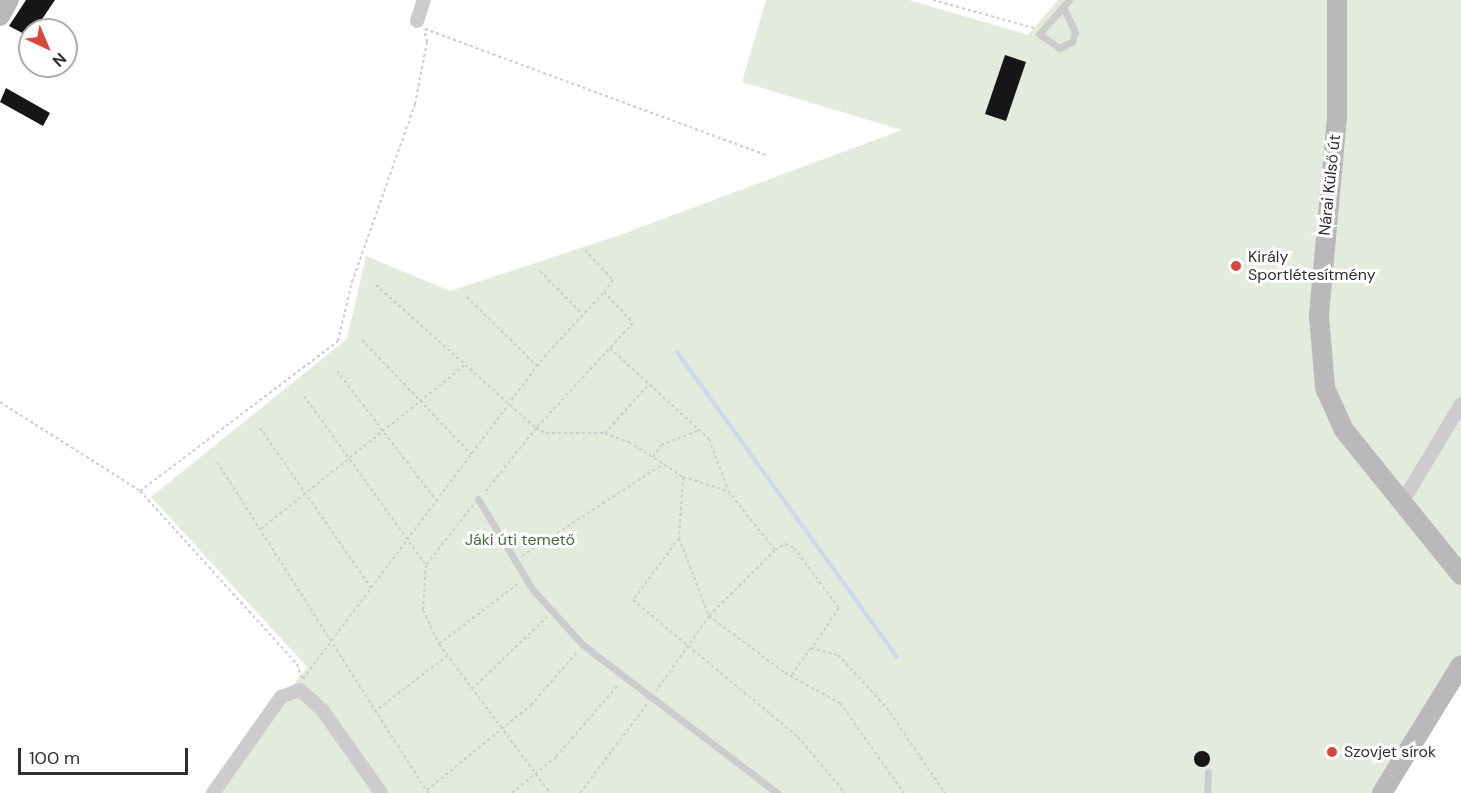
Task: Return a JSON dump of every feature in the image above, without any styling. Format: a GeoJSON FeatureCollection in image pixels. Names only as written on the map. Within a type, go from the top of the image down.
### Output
{"type":"FeatureCollection","features":[{"type":"Feature","properties":{"kind":"street"},"geometry":{"type":"LineString","coordinates":[[0,16],[9,0]]}},
{"type":"Feature","properties":{"kind":"street"},"geometry":{"type":"LineString","coordinates":[[420,24],[424,0]]}},
{"type":"Feature","properties":{"kind":"street","name":"Nárai Külső út"},"geometry":{"type":"LineString","coordinates":[[1336,0],[1337,117],[1325,211],[1319,354],[1334,413],[1461,575]]}},
{"type":"Feature","properties":{"kind":"street"},"geometry":{"type":"LineString","coordinates":[[1403,501],[1461,404]]}},
{"type":"Feature","properties":{"kind":"street"},"geometry":{"type":"LineString","coordinates":[[1382,793],[1461,665]]}},
{"type":"Feature","properties":{"kind":"street"},"geometry":{"type":"LineString","coordinates":[[213,793],[281,697],[300,690],[323,711],[381,793]]}},
{"type":"Feature","properties":{"kind":"lane"},"geometry":{"type":"LineString","coordinates":[[1063,7],[1074,27],[1072,42],[1055,48],[1041,32],[1068,0]]}},
{"type":"Feature","properties":{"kind":"lane"},"geometry":{"type":"LineString","coordinates":[[478,500],[526,577],[552,613],[583,645],[623,679],[777,793]]}},
{"type":"Feature","properties":{"kind":"lane"},"geometry":{"type":"LineString","coordinates":[[1207,793],[1209,772]]}},
{"type":"Feature","properties":{"kind":"path"},"geometry":{"type":"LineString","coordinates":[[933,0],[1041,32]]}},
{"type":"Feature","properties":{"kind":"path"},"geometry":{"type":"LineString","coordinates":[[420,24],[768,156]]}},
{"type":"Feature","properties":{"kind":"path"},"geometry":{"type":"LineString","coordinates":[[140,491],[338,341],[352,282],[415,104],[427,42],[420,24]]}},
{"type":"Feature","properties":{"kind":"path"},"geometry":{"type":"LineString","coordinates":[[307,667],[409,540],[436,500],[537,366],[613,280],[585,250]]}},
{"type":"Feature","properties":{"kind":"path"},"geometry":{"type":"LineString","coordinates":[[540,271],[583,314]]}},
{"type":"Feature","properties":{"kind":"path"},"geometry":{"type":"LineString","coordinates":[[376,285],[546,433],[605,433],[653,457],[682,477],[728,491]]}},
{"type":"Feature","properties":{"kind":"path"},"geometry":{"type":"LineString","coordinates":[[604,292],[615,301]]}},
{"type":"Feature","properties":{"kind":"path"},"geometry":{"type":"LineString","coordinates":[[467,297],[537,366]]}},
{"type":"Feature","properties":{"kind":"path"},"geometry":{"type":"LineString","coordinates":[[362,340],[418,404],[471,454]]}},
{"type":"Feature","properties":{"kind":"path"},"geometry":{"type":"LineString","coordinates":[[610,348],[709,439],[728,491],[775,550]]}},
{"type":"Feature","properties":{"kind":"path"},"geometry":{"type":"LineString","coordinates":[[261,529],[466,364]]}},
{"type":"Feature","properties":{"kind":"path"},"geometry":{"type":"LineString","coordinates":[[337,371],[436,500]]}},
{"type":"Feature","properties":{"kind":"path"},"geometry":{"type":"LineString","coordinates":[[605,433],[648,385]]}},
{"type":"Feature","properties":{"kind":"path"},"geometry":{"type":"LineString","coordinates":[[304,396],[351,458],[426,565]]}},
{"type":"Feature","properties":{"kind":"path"},"geometry":{"type":"LineString","coordinates":[[0,402],[140,491],[297,664],[303,680]]}},
{"type":"Feature","properties":{"kind":"path"},"geometry":{"type":"LineString","coordinates":[[260,428],[306,491],[371,588]]}},
{"type":"Feature","properties":{"kind":"path"},"geometry":{"type":"LineString","coordinates":[[653,457],[661,445],[698,431]]}},
{"type":"Feature","properties":{"kind":"path"},"geometry":{"type":"LineString","coordinates":[[217,462],[332,636],[343,666],[427,792],[531,705],[583,645]]}},
{"type":"Feature","properties":{"kind":"path"},"geometry":{"type":"LineString","coordinates":[[517,560],[663,464]]}},
{"type":"Feature","properties":{"kind":"path"},"geometry":{"type":"LineString","coordinates":[[682,477],[679,538],[709,616],[792,675],[840,703],[904,793]]}},
{"type":"Feature","properties":{"kind":"path"},"geometry":{"type":"LineString","coordinates":[[679,538],[633,600],[798,737],[844,793]]}},
{"type":"Feature","properties":{"kind":"path"},"geometry":{"type":"LineString","coordinates":[[580,793],[709,616],[775,550],[785,544],[794,548],[839,608],[792,675]]}},
{"type":"Feature","properties":{"kind":"path"},"geometry":{"type":"LineString","coordinates":[[439,644],[526,577]]}},
{"type":"Feature","properties":{"kind":"path"},"geometry":{"type":"LineString","coordinates":[[472,689],[552,613]]}},
{"type":"Feature","properties":{"kind":"path"},"geometry":{"type":"LineString","coordinates":[[812,648],[838,655],[860,674],[945,793]]}},
{"type":"Feature","properties":{"kind":"path"},"geometry":{"type":"LineString","coordinates":[[374,712],[447,656]]}},
{"type":"Feature","properties":{"kind":"path"},"geometry":{"type":"LineString","coordinates":[[512,793],[556,757],[623,679]]}},
{"type":"Feature","properties":{"kind":"green space","name":"Jáki úti temető"},"geometry":{"type":"Polygon","coordinates":[[[766,0],[909,0],[1028,35],[1058,0],[1461,0],[1461,658],[1376,793],[213,793],[307,667],[151,497],[347,339],[366,256],[450,291],[617,236],[902,130],[742,82],[766,0]]]}},
{"type":"Feature","properties":{"kind":"building"},"geometry":{"type":"Polygon","coordinates":[[[26,0],[55,0],[43,18],[18,18],[18,31],[9,26],[26,0]]]}},
{"type":"Feature","properties":{"kind":"building"},"geometry":{"type":"Polygon","coordinates":[[[1005,55],[1026,62],[1006,121],[985,114],[1005,55]]]}},
{"type":"Feature","properties":{"kind":"building"},"geometry":{"type":"Polygon","coordinates":[[[6,88],[50,113],[43,126],[0,102],[6,88]]]}},
{"type":"Feature","properties":{"kind":"building"},"geometry":{"type":"Polygon","coordinates":[[[1202,751],[1210,759],[1202,767],[1194,759],[1202,751]]]}},
{"type":"Feature","properties":{"kind":"waterway"},"geometry":{"type":"LineString","coordinates":[[677,352],[897,657]]}},
{"type":"Feature","properties":{"kind":"place","name":"Király Sportlétesítmény"},"geometry":{"type":"Point","coordinates":[1236,266]}},
{"type":"Feature","properties":{"kind":"place","name":"Szovjet sírok"},"geometry":{"type":"Point","coordinates":[1332,752]}}]}
